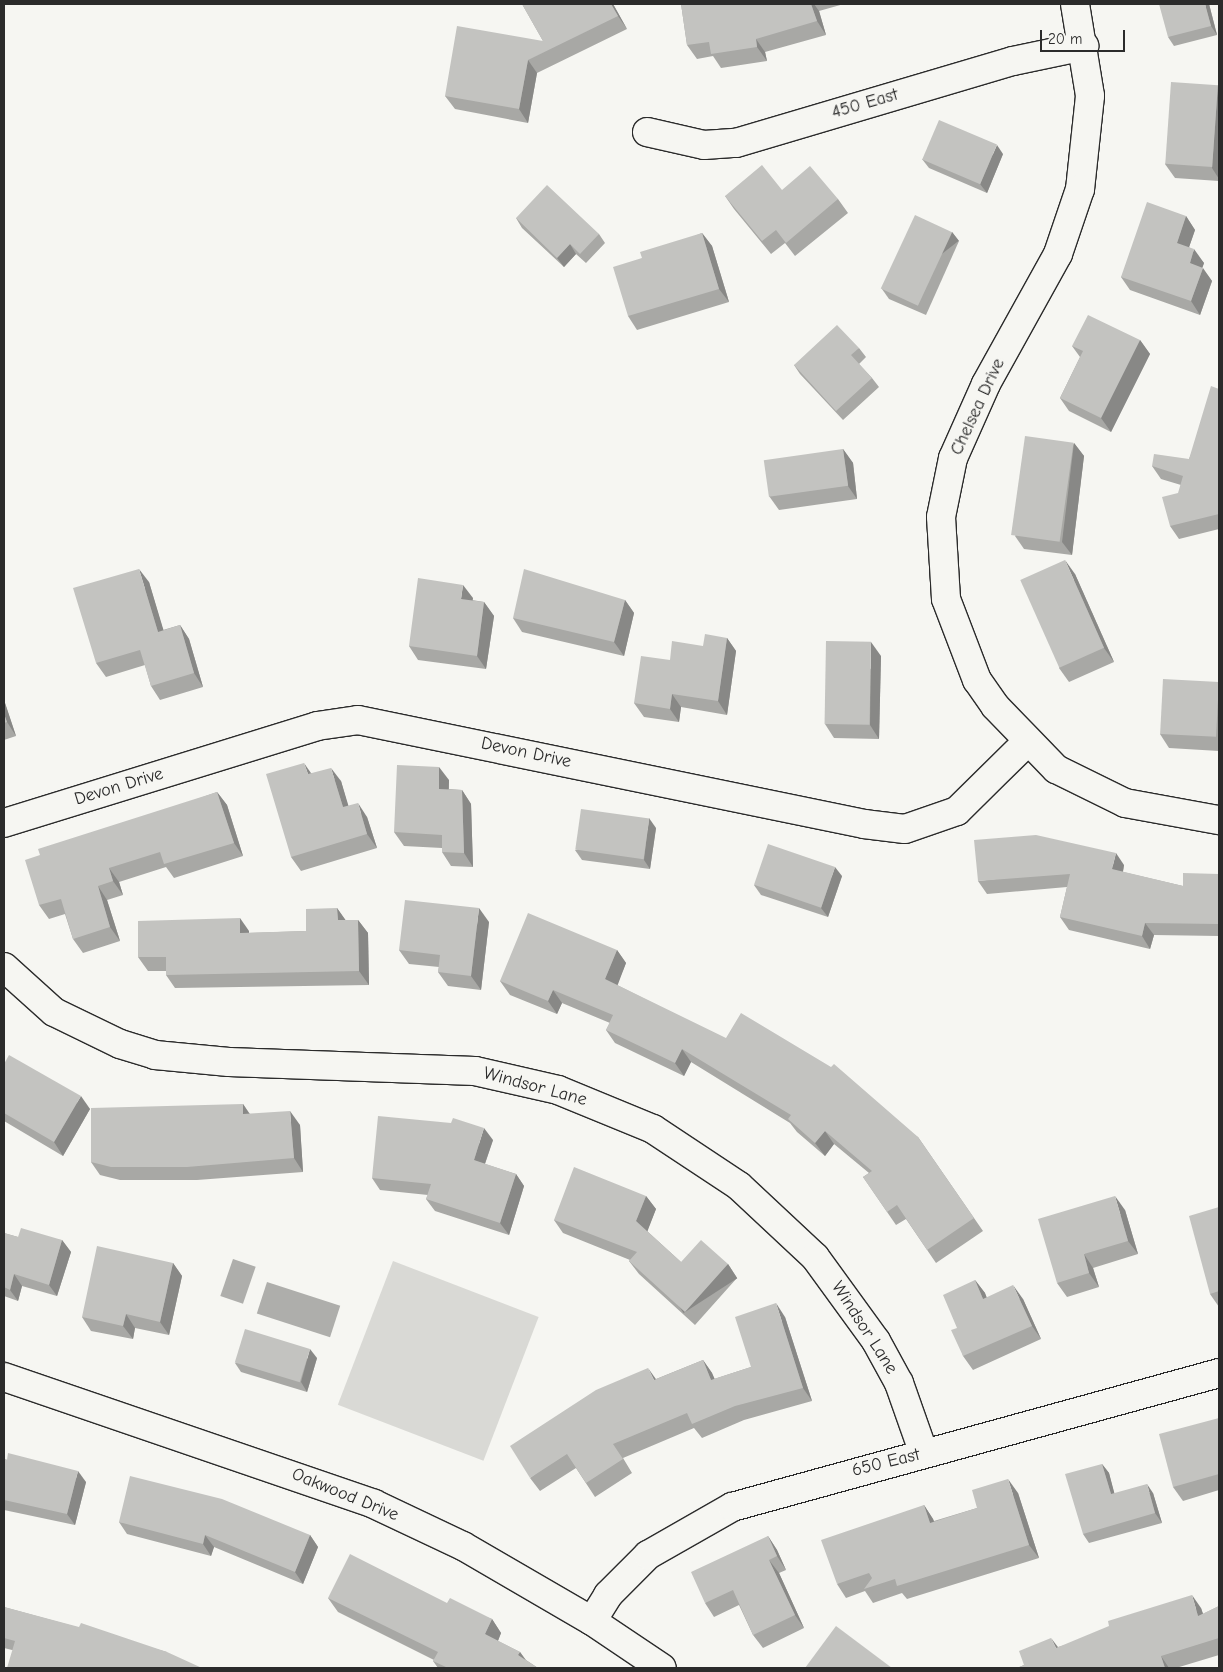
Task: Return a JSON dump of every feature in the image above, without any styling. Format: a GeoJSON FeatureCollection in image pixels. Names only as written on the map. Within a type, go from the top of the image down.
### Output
{"type":"FeatureCollection","features":[{"type":"Feature","properties":{"kind":"street","name":"Chelsea Drive"},"geometry":{"type":"LineString","coordinates":[[1075,4],[1084,46],[1090,125],[1080,189],[1058,254],[964,429],[941,517],[944,590],[962,652],[994,706],[1027,742],[1056,768],[1102,795],[1145,808],[1219,820]]}},
{"type":"Feature","properties":{"kind":"street","name":"450 East"},"geometry":{"type":"LineString","coordinates":[[646,132],[704,145],[736,143],[1013,61],[1084,46]]}},
{"type":"Feature","properties":{"kind":"street","name":"Devon Drive"},"geometry":{"type":"LineString","coordinates":[[4,823],[317,726],[358,720],[864,824],[905,829],[958,811],[1027,742]]}},
{"type":"Feature","properties":{"kind":"street","name":"Windsor Lane"},"geometry":{"type":"LineString","coordinates":[[4,967],[54,1012],[120,1044],[155,1054],[229,1062],[475,1071],[558,1090],[653,1129],[739,1186],[815,1257],[876,1341],[898,1383],[924,1454]]}},
{"type":"Feature","properties":{"kind":"street","name":"650 East"},"geometry":{"type":"LineString","coordinates":[[592,1621],[634,1567],[713,1515],[804,1484],[924,1454],[1219,1373]]}},
{"type":"Feature","properties":{"kind":"street","name":"Oakwood Drive"},"geometry":{"type":"LineString","coordinates":[[4,1377],[374,1504],[463,1546],[592,1621],[662,1668]]}},
{"type":"Feature","properties":{"kind":"shaded area"},"geometry":{"type":"Polygon","coordinates":[[[233,1259],[256,1267],[243,1304],[220,1296],[233,1259]]]}},
{"type":"Feature","properties":{"kind":"shaded area"},"geometry":{"type":"Polygon","coordinates":[[[393,1261],[539,1317],[483,1461],[338,1405],[393,1261]]]}},
{"type":"Feature","properties":{"kind":"shaded area"},"geometry":{"type":"Polygon","coordinates":[[[267,1282],[340,1306],[330,1337],[257,1313],[267,1282]]]}},
{"type":"Feature","properties":{"kind":"building"},"geometry":{"type":"Polygon","coordinates":[[[522,4],[611,4],[618,16],[528,60],[519,109],[445,96],[457,26],[543,41],[522,4]]]}},
{"type":"Feature","properties":{"kind":"building"},"geometry":{"type":"Polygon","coordinates":[[[681,4],[811,4],[817,21],[756,39],[757,47],[711,54],[709,42],[687,45],[681,4]]]}},
{"type":"Feature","properties":{"kind":"building"},"geometry":{"type":"Polygon","coordinates":[[[1159,4],[1205,4],[1211,26],[1168,37],[1159,4]]]}},
{"type":"Feature","properties":{"kind":"building"},"geometry":{"type":"Polygon","coordinates":[[[1171,82],[1218,85],[1212,167],[1165,164],[1171,82]]]}},
{"type":"Feature","properties":{"kind":"building"},"geometry":{"type":"Polygon","coordinates":[[[939,120],[997,145],[980,184],[922,160],[939,120]]]}},
{"type":"Feature","properties":{"kind":"building"},"geometry":{"type":"Polygon","coordinates":[[[762,165],[782,190],[810,166],[838,199],[786,243],[776,230],[762,241],[725,196],[762,165]]]}},
{"type":"Feature","properties":{"kind":"building"},"geometry":{"type":"Polygon","coordinates":[[[547,185],[599,234],[580,254],[570,244],[557,258],[516,218],[547,185]]]}},
{"type":"Feature","properties":{"kind":"building"},"geometry":{"type":"Polygon","coordinates":[[[1147,202],[1186,216],[1177,243],[1194,249],[1190,263],[1203,268],[1191,301],[1121,277],[1147,202]]]}},
{"type":"Feature","properties":{"kind":"building"},"geometry":{"type":"Polygon","coordinates":[[[915,215],[952,232],[918,306],[881,288],[915,215]]]}},
{"type":"Feature","properties":{"kind":"building"},"geometry":{"type":"Polygon","coordinates":[[[702,233],[719,289],[628,316],[613,267],[642,258],[640,252],[702,233]]]}},
{"type":"Feature","properties":{"kind":"building"},"geometry":{"type":"Polygon","coordinates":[[[1088,315],[1140,340],[1101,418],[1060,398],[1083,351],[1072,346],[1088,315]]]}},
{"type":"Feature","properties":{"kind":"building"},"geometry":{"type":"Polygon","coordinates":[[[837,325],[859,348],[851,355],[872,378],[836,411],[794,365],[837,325]]]}},
{"type":"Feature","properties":{"kind":"building"},"geometry":{"type":"Polygon","coordinates":[[[1211,386],[1219,389],[1219,514],[1170,526],[1162,497],[1178,493],[1183,476],[1152,466],[1154,454],[1189,459],[1211,386]]]}},
{"type":"Feature","properties":{"kind":"building"},"geometry":{"type":"Polygon","coordinates":[[[1025,436],[1074,443],[1060,542],[1011,535],[1025,436]]]}},
{"type":"Feature","properties":{"kind":"building"},"geometry":{"type":"Polygon","coordinates":[[[843,449],[848,486],[769,497],[764,460],[843,449]]]}},
{"type":"Feature","properties":{"kind":"building"},"geometry":{"type":"Polygon","coordinates":[[[1065,560],[1104,648],[1059,668],[1020,580],[1065,560]]]}},
{"type":"Feature","properties":{"kind":"building"},"geometry":{"type":"Polygon","coordinates":[[[139,569],[158,632],[180,625],[194,673],[151,686],[140,650],[96,663],[73,588],[139,569]]]}},
{"type":"Feature","properties":{"kind":"building"},"geometry":{"type":"Polygon","coordinates":[[[524,569],[625,600],[614,642],[513,618],[524,569]]]}},
{"type":"Feature","properties":{"kind":"building"},"geometry":{"type":"Polygon","coordinates":[[[418,578],[463,585],[461,599],[484,602],[477,656],[409,646],[418,578]]]}},
{"type":"Feature","properties":{"kind":"building"},"geometry":{"type":"Polygon","coordinates":[[[705,634],[727,638],[718,701],[672,694],[670,709],[634,703],[641,656],[670,660],[672,641],[703,646],[705,634]]]}},
{"type":"Feature","properties":{"kind":"building"},"geometry":{"type":"Polygon","coordinates":[[[826,641],[871,642],[870,725],[825,724],[826,641]]]}},
{"type":"Feature","properties":{"kind":"building"},"geometry":{"type":"Polygon","coordinates":[[[1163,679],[1219,682],[1216,737],[1160,734],[1163,679]]]}},
{"type":"Feature","properties":{"kind":"building"},"geometry":{"type":"Polygon","coordinates":[[[304,763],[308,774],[331,768],[343,807],[358,803],[367,834],[291,857],[266,774],[304,763]]]}},
{"type":"Feature","properties":{"kind":"building"},"geometry":{"type":"Polygon","coordinates":[[[397,765],[439,767],[439,789],[462,790],[464,853],[442,852],[442,835],[394,832],[397,765]]]}},
{"type":"Feature","properties":{"kind":"building"},"geometry":{"type":"Polygon","coordinates":[[[217,792],[234,843],[164,864],[160,852],[109,868],[113,881],[98,886],[110,927],[73,939],[61,899],[39,905],[25,860],[40,855],[38,849],[217,792]]]}},
{"type":"Feature","properties":{"kind":"building"},"geometry":{"type":"Polygon","coordinates":[[[581,809],[649,819],[644,859],[575,850],[581,809]]]}},
{"type":"Feature","properties":{"kind":"building"},"geometry":{"type":"Polygon","coordinates":[[[1036,835],[1116,853],[1112,869],[1183,886],[1183,873],[1219,874],[1219,924],[1145,923],[1142,936],[1060,917],[1070,874],[978,881],[974,840],[1036,835]]]}},
{"type":"Feature","properties":{"kind":"building"},"geometry":{"type":"Polygon","coordinates":[[[768,844],[835,867],[821,908],[754,885],[768,844]]]}},
{"type":"Feature","properties":{"kind":"building"},"geometry":{"type":"Polygon","coordinates":[[[405,900],[479,908],[471,976],[438,972],[440,955],[399,950],[405,900]]]}},
{"type":"Feature","properties":{"kind":"building"},"geometry":{"type":"Polygon","coordinates":[[[337,908],[338,920],[358,920],[359,971],[166,975],[166,957],[138,957],[138,921],[240,918],[240,933],[306,931],[306,909],[337,908]]]}},
{"type":"Feature","properties":{"kind":"building"},"geometry":{"type":"Polygon","coordinates":[[[528,913],[617,950],[605,979],[726,1038],[741,1013],[831,1067],[834,1064],[918,1137],[974,1218],[927,1250],[897,1205],[887,1212],[863,1177],[872,1171],[825,1131],[815,1143],[788,1119],[791,1115],[682,1049],[675,1063],[606,1030],[613,1015],[553,990],[548,1001],[500,981],[528,913]]]}},
{"type":"Feature","properties":{"kind":"building"},"geometry":{"type":"Polygon","coordinates":[[[9,1055],[81,1096],[54,1142],[4,1113],[4,1064],[9,1055]]]}},
{"type":"Feature","properties":{"kind":"building"},"geometry":{"type":"Polygon","coordinates":[[[243,1104],[243,1114],[290,1111],[294,1158],[187,1167],[111,1167],[91,1162],[91,1108],[243,1104]]]}},
{"type":"Feature","properties":{"kind":"building"},"geometry":{"type":"Polygon","coordinates":[[[378,1116],[451,1123],[453,1118],[484,1128],[474,1160],[516,1174],[500,1223],[426,1199],[431,1184],[372,1178],[378,1116]]]}},
{"type":"Feature","properties":{"kind":"building"},"geometry":{"type":"Polygon","coordinates":[[[574,1167],[646,1196],[636,1221],[681,1262],[701,1240],[728,1264],[685,1312],[629,1261],[637,1252],[554,1220],[574,1167]]]}},
{"type":"Feature","properties":{"kind":"building"},"geometry":{"type":"Polygon","coordinates":[[[1115,1196],[1128,1241],[1084,1254],[1089,1273],[1057,1283],[1038,1219],[1115,1196]]]}},
{"type":"Feature","properties":{"kind":"building"},"geometry":{"type":"Polygon","coordinates":[[[1219,1207],[1219,1291],[1210,1294],[1189,1216],[1219,1207]]]}},
{"type":"Feature","properties":{"kind":"building"},"geometry":{"type":"Polygon","coordinates":[[[21,1228],[62,1240],[49,1285],[14,1274],[10,1290],[4,1287],[4,1233],[18,1237],[21,1228]]]}},
{"type":"Feature","properties":{"kind":"building"},"geometry":{"type":"Polygon","coordinates":[[[97,1246],[173,1263],[160,1322],[126,1314],[123,1326],[82,1317],[97,1246]]]}},
{"type":"Feature","properties":{"kind":"building"},"geometry":{"type":"Polygon","coordinates":[[[975,1280],[983,1299],[1013,1285],[1032,1326],[963,1356],[951,1330],[957,1328],[943,1295],[975,1280]]]}},
{"type":"Feature","properties":{"kind":"building"},"geometry":{"type":"Polygon","coordinates":[[[776,1303],[803,1388],[735,1406],[692,1424],[687,1413],[613,1444],[623,1459],[586,1483],[567,1454],[530,1478],[510,1446],[596,1390],[648,1368],[654,1380],[703,1360],[711,1380],[751,1367],[735,1317],[776,1303]]]}},
{"type":"Feature","properties":{"kind":"building"},"geometry":{"type":"Polygon","coordinates":[[[245,1329],[310,1349],[300,1382],[235,1362],[245,1329]]]}},
{"type":"Feature","properties":{"kind":"building"},"geometry":{"type":"Polygon","coordinates":[[[1219,1418],[1219,1474],[1173,1487],[1159,1434],[1219,1418]]]}},
{"type":"Feature","properties":{"kind":"building"},"geometry":{"type":"Polygon","coordinates":[[[8,1453],[78,1471],[67,1514],[4,1500],[4,1459],[7,1460],[8,1453]]]}},
{"type":"Feature","properties":{"kind":"building"},"geometry":{"type":"Polygon","coordinates":[[[1102,1464],[1111,1494],[1147,1484],[1155,1513],[1083,1534],[1065,1474],[1102,1464]]]}},
{"type":"Feature","properties":{"kind":"building"},"geometry":{"type":"Polygon","coordinates":[[[130,1476],[222,1499],[310,1535],[295,1572],[205,1535],[203,1544],[119,1522],[130,1476]]]}},
{"type":"Feature","properties":{"kind":"building"},"geometry":{"type":"Polygon","coordinates":[[[1008,1479],[1029,1545],[897,1586],[895,1579],[864,1589],[872,1578],[869,1573],[837,1584],[821,1540],[924,1505],[930,1523],[977,1508],[972,1490],[1008,1479]]]}},
{"type":"Feature","properties":{"kind":"building"},"geometry":{"type":"Polygon","coordinates":[[[768,1536],[777,1556],[769,1560],[795,1615],[753,1635],[733,1590],[705,1603],[691,1572],[768,1536]]]}},
{"type":"Feature","properties":{"kind":"building"},"geometry":{"type":"Polygon","coordinates":[[[350,1554],[447,1603],[450,1598],[492,1619],[485,1634],[520,1652],[518,1655],[538,1668],[448,1668],[433,1661],[438,1652],[328,1598],[350,1554]]]}},
{"type":"Feature","properties":{"kind":"building"},"geometry":{"type":"Polygon","coordinates":[[[1192,1595],[1198,1616],[1219,1606],[1219,1638],[1161,1656],[1165,1668],[1017,1668],[1024,1665],[1019,1651],[1051,1638],[1056,1648],[1109,1626],[1108,1621],[1192,1595]]]}},
{"type":"Feature","properties":{"kind":"building"},"geometry":{"type":"Polygon","coordinates":[[[4,1607],[79,1627],[81,1623],[167,1652],[202,1668],[7,1668],[15,1641],[4,1638],[4,1607]]]}},
{"type":"Feature","properties":{"kind":"building"},"geometry":{"type":"Polygon","coordinates":[[[836,1626],[892,1668],[805,1668],[836,1626]]]}}]}
